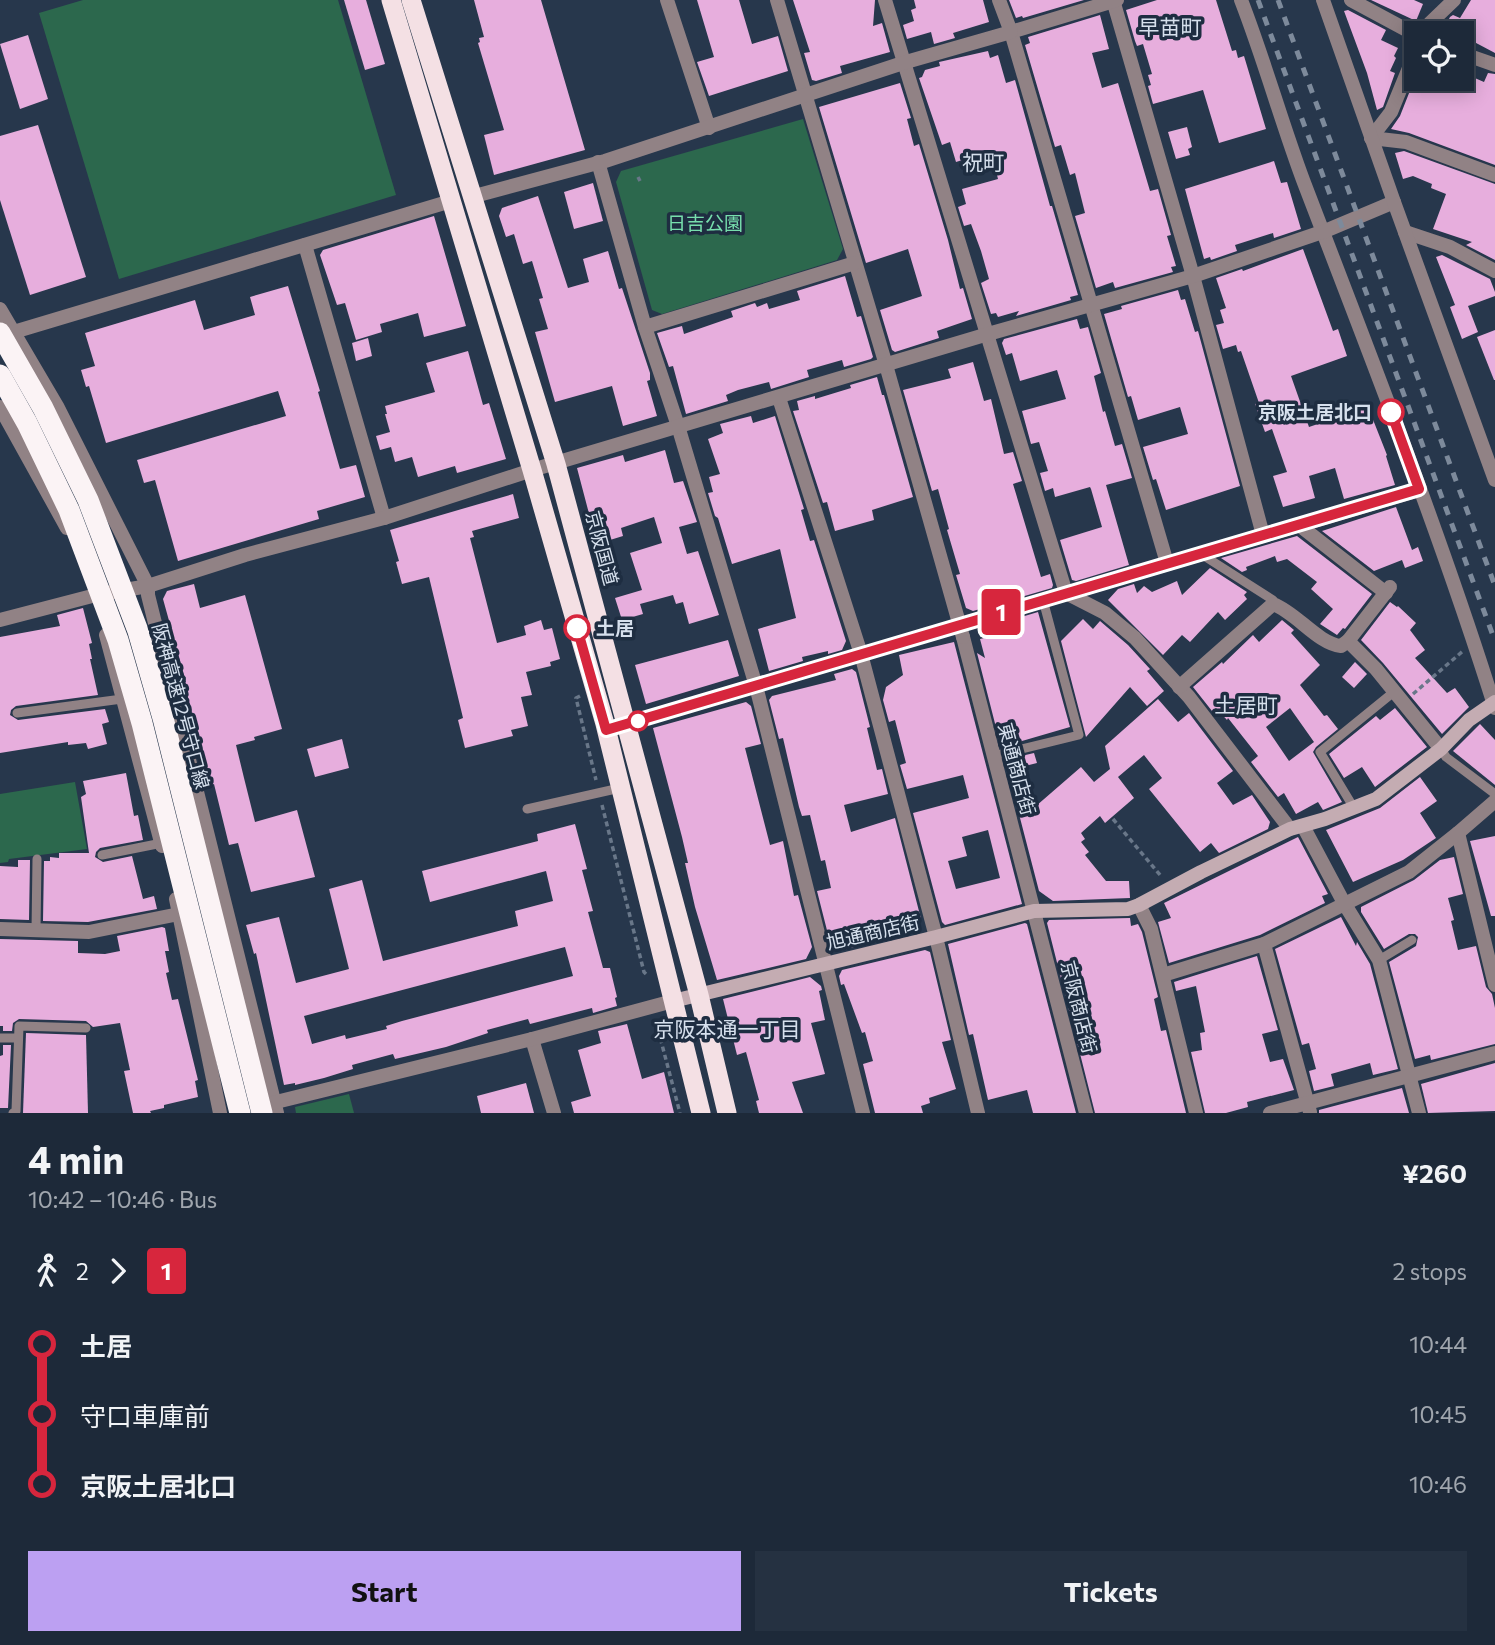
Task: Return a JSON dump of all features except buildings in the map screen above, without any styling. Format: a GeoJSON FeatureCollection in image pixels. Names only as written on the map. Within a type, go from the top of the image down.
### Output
{"type":"FeatureCollection","features":[{"type":"Feature","properties":{"kind":"highway","name":"京阪国道"},"geometry":{"type":"LineString","coordinates":[[391,0],[532,470],[616,727],[699,995],[727,1113]]}},
{"type":"Feature","properties":{"kind":"highway","name":"京阪国道"},"geometry":{"type":"LineString","coordinates":[[411,0],[556,464],[616,727],[620,788],[701,1113]]}},
{"type":"Feature","properties":{"kind":"highway","name":"阪神高速12号守口線"},"geometry":{"type":"LineString","coordinates":[[4,333],[88,500],[138,631],[271,1110]]}},
{"type":"Feature","properties":{"kind":"highway"},"geometry":{"type":"LineString","coordinates":[[0,375],[27,423],[69,510],[118,640],[142,723],[240,1113]]}},
{"type":"Feature","properties":{"kind":"main road","name":"旭通商店街"},"geometry":{"type":"LineString","coordinates":[[673,1001],[1034,911],[1128,909],[1296,827],[1376,799],[1441,749],[1469,720],[1494,704]]}},
{"type":"Feature","properties":{"kind":"street"},"geometry":{"type":"LineString","coordinates":[[667,0],[709,128]]}},
{"type":"Feature","properties":{"kind":"street","name":"東通商店街"},"geometry":{"type":"LineString","coordinates":[[777,0],[962,630],[1034,911]]}},
{"type":"Feature","properties":{"kind":"street"},"geometry":{"type":"LineString","coordinates":[[886,0],[1066,593],[1105,613],[1125,629],[1179,687],[1296,827],[1379,960],[1419,1113]]}},
{"type":"Feature","properties":{"kind":"street"},"geometry":{"type":"LineString","coordinates":[[999,0],[1011,32],[1167,563]]}},
{"type":"Feature","properties":{"kind":"street"},"geometry":{"type":"LineString","coordinates":[[471,197],[598,162],[905,62],[1115,0],[1263,535]]}},
{"type":"Feature","properties":{"kind":"street"},"geometry":{"type":"LineString","coordinates":[[1241,0],[1303,180],[1325,231],[1494,704]]}},
{"type":"Feature","properties":{"kind":"street"},"geometry":{"type":"LineString","coordinates":[[1323,0],[1495,480]]}},
{"type":"Feature","properties":{"kind":"street"},"geometry":{"type":"LineString","coordinates":[[1351,0],[1404,29]]}},
{"type":"Feature","properties":{"kind":"street"},"geometry":{"type":"LineString","coordinates":[[1432,21],[1454,0]]}},
{"type":"Feature","properties":{"kind":"street"},"geometry":{"type":"LineString","coordinates":[[1474,58],[1495,65]]}},
{"type":"Feature","properties":{"kind":"street"},"geometry":{"type":"LineString","coordinates":[[1371,138],[1391,112],[1404,80]]}},
{"type":"Feature","properties":{"kind":"street"},"geometry":{"type":"LineString","coordinates":[[1371,138],[1406,142],[1495,175]]}},
{"type":"Feature","properties":{"kind":"street"},"geometry":{"type":"LineString","coordinates":[[598,162],[645,327],[678,426],[756,686],[863,1113]]}},
{"type":"Feature","properties":{"kind":"street"},"geometry":{"type":"LineString","coordinates":[[4,333],[451,201]]}},
{"type":"Feature","properties":{"kind":"street"},"geometry":{"type":"LineString","coordinates":[[0,620],[96,595],[148,586],[245,555],[384,518],[678,426],[1193,276],[1325,231],[1394,202]]}},
{"type":"Feature","properties":{"kind":"street"},"geometry":{"type":"LineString","coordinates":[[1405,232],[1450,247],[1495,271]]}},
{"type":"Feature","properties":{"kind":"street"},"geometry":{"type":"LineString","coordinates":[[305,245],[384,518]]}},
{"type":"Feature","properties":{"kind":"street"},"geometry":{"type":"LineString","coordinates":[[645,327],[855,263]]}},
{"type":"Feature","properties":{"kind":"street"},"geometry":{"type":"LineString","coordinates":[[0,309],[4,333],[57,406],[148,586],[271,1110]]}},
{"type":"Feature","properties":{"kind":"street"},"geometry":{"type":"LineString","coordinates":[[779,398],[861,654],[936,937],[978,1113]]}},
{"type":"Feature","properties":{"kind":"street"},"geometry":{"type":"LineString","coordinates":[[0,407],[69,532],[96,595],[179,914],[221,1113],[271,1110],[673,1001]]}},
{"type":"Feature","properties":{"kind":"street"},"geometry":{"type":"LineString","coordinates":[[616,727],[861,654],[962,630],[1043,600],[1419,489]]}},
{"type":"Feature","properties":{"kind":"street"},"geometry":{"type":"LineString","coordinates":[[1179,687],[1273,604],[1285,608],[1327,642],[1341,646],[1348,641],[1388,590],[1299,525]]}},
{"type":"Feature","properties":{"kind":"street"},"geometry":{"type":"LineString","coordinates":[[1348,641],[1399,697],[1441,749]]}},
{"type":"Feature","properties":{"kind":"street"},"geometry":{"type":"LineString","coordinates":[[1163,975],[1264,944],[1409,872],[1495,801]]}},
{"type":"Feature","properties":{"kind":"street"},"geometry":{"type":"LineString","coordinates":[[1458,833],[1495,985]]}},
{"type":"Feature","properties":{"kind":"street"},"geometry":{"type":"LineString","coordinates":[[1139,905],[1151,929],[1196,1113]]}},
{"type":"Feature","properties":{"kind":"street","name":"京阪商店街"},"geometry":{"type":"LineString","coordinates":[[1034,911],[1086,1113]]}},
{"type":"Feature","properties":{"kind":"street"},"geometry":{"type":"LineString","coordinates":[[0,929],[89,932],[179,914]]}},
{"type":"Feature","properties":{"kind":"street"},"geometry":{"type":"LineString","coordinates":[[1264,944],[1309,1108]]}},
{"type":"Feature","properties":{"kind":"street"},"geometry":{"type":"LineString","coordinates":[[532,1039],[554,1113]]}},
{"type":"Feature","properties":{"kind":"street"},"geometry":{"type":"LineString","coordinates":[[1270,1113],[1309,1108],[1495,1053]]}},
{"type":"Feature","properties":{"kind":"lane"},"geometry":{"type":"LineString","coordinates":[[1201,553],[1273,600],[1273,604]]}},
{"type":"Feature","properties":{"kind":"lane"},"geometry":{"type":"LineString","coordinates":[[993,756],[1079,735],[1043,600]]}},
{"type":"Feature","properties":{"kind":"lane"},"geometry":{"type":"LineString","coordinates":[[1354,808],[1320,752],[1399,697]]}},
{"type":"Feature","properties":{"kind":"lane"},"geometry":{"type":"LineString","coordinates":[[17,713],[122,699]]}},
{"type":"Feature","properties":{"kind":"lane"},"geometry":{"type":"LineString","coordinates":[[1441,749],[1446,757],[1495,794]]}},
{"type":"Feature","properties":{"kind":"lane"},"geometry":{"type":"LineString","coordinates":[[527,809],[620,788]]}},
{"type":"Feature","properties":{"kind":"lane"},"geometry":{"type":"LineString","coordinates":[[103,855],[162,844]]}},
{"type":"Feature","properties":{"kind":"lane"},"geometry":{"type":"LineString","coordinates":[[36,930],[37,859]]}},
{"type":"Feature","properties":{"kind":"lane"},"geometry":{"type":"LineString","coordinates":[[1379,960],[1412,940]]}},
{"type":"Feature","properties":{"kind":"lane"},"geometry":{"type":"LineString","coordinates":[[13,1113],[16,1111],[19,1026],[86,1028]]}},
{"type":"Feature","properties":{"kind":"lane"},"geometry":{"type":"LineString","coordinates":[[0,1038],[18,1038]]}},
{"type":"Feature","properties":{"kind":"path"},"geometry":{"type":"LineString","coordinates":[[1399,697],[1465,649],[1469,660]]}},
{"type":"Feature","properties":{"kind":"path"},"geometry":{"type":"LineString","coordinates":[[580,697],[576,698],[599,793],[645,972],[651,979]]}},
{"type":"Feature","properties":{"kind":"path"},"geometry":{"type":"LineString","coordinates":[[1113,819],[1172,888]]}},
{"type":"Feature","properties":{"kind":"path"},"geometry":{"type":"LineString","coordinates":[[662,1027],[660,1037],[680,1113]]}},
{"type":"Feature","properties":{"kind":"green space"},"geometry":{"type":"Polygon","coordinates":[[[83,0],[338,0],[396,195],[119,279],[39,13],[83,0]]]}},
{"type":"Feature","properties":{"kind":"green space","name":"日吉公園"},"geometry":{"type":"Polygon","coordinates":[[[803,119],[843,249],[837,260],[662,314],[652,310],[616,182],[621,171],[803,119]]]}},
{"type":"Feature","properties":{"kind":"green space"},"geometry":{"type":"Polygon","coordinates":[[[75,782],[87,849],[9,859],[8,862],[0,863],[0,794],[75,782]]]}},
{"type":"Feature","properties":{"kind":"green space"},"geometry":{"type":"Polygon","coordinates":[[[349,1094],[354,1113],[296,1113],[295,1107],[349,1094]]]}},
{"type":"Feature","properties":{"kind":"railway"},"geometry":{"type":"LineString","coordinates":[[1258,0],[1495,641]]}},
{"type":"Feature","properties":{"kind":"railway"},"geometry":{"type":"LineString","coordinates":[[1278,0],[1495,586]]}},
{"type":"Feature","properties":{"kind":"bus line","name":"1"},"geometry":{"type":"LineString","coordinates":[[577,628],[606,730],[1419,489],[1391,412]]}},
{"type":"Feature","properties":{"kind":"place","name":"京阪土居北口"},"geometry":{"type":"Point","coordinates":[1391,412]}},
{"type":"Feature","properties":{"kind":"place","name":"土居"},"geometry":{"type":"Point","coordinates":[577,628]}},
{"type":"Feature","properties":{"kind":"district","name":"早苗町"},"geometry":{"type":"Point","coordinates":[1170,28]}},
{"type":"Feature","properties":{"kind":"district","name":"祝町"},"geometry":{"type":"Point","coordinates":[983,163]}},
{"type":"Feature","properties":{"kind":"district","name":"土居町"},"geometry":{"type":"Point","coordinates":[1246,706]}},
{"type":"Feature","properties":{"kind":"district","name":"京阪本通一丁目"},"geometry":{"type":"Point","coordinates":[727,1030]}}]}
